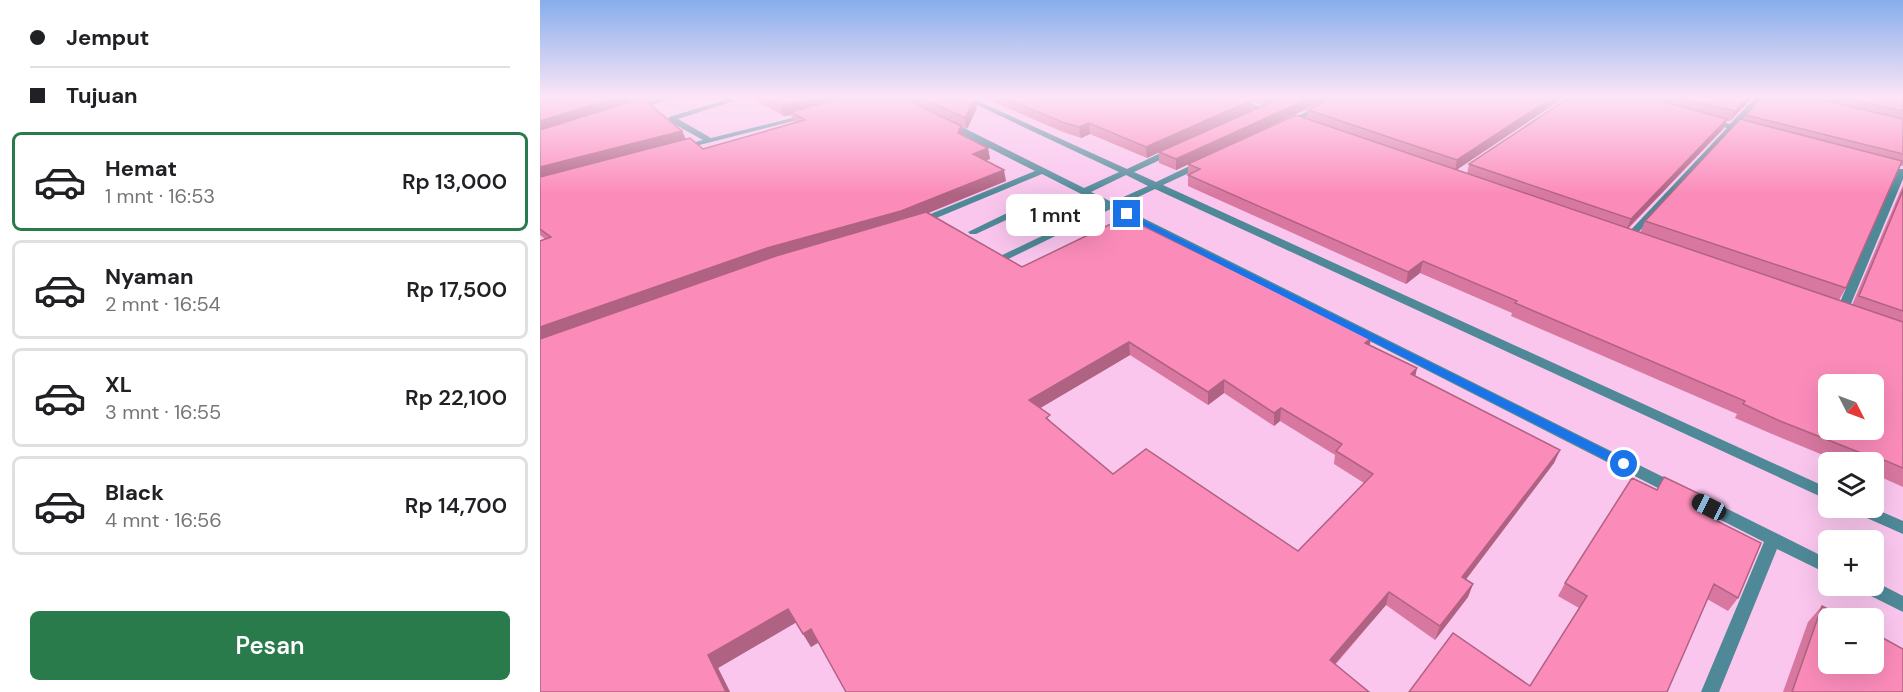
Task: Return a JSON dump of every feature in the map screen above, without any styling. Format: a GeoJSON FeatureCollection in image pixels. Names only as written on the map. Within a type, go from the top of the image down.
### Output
{"type":"FeatureCollection","features":[{"type":"Feature","properties":{"kind":"street"},"geometry":{"type":"LineString","coordinates":[[691,129],[710,141]]}},
{"type":"Feature","properties":{"kind":"street"},"geometry":{"type":"LineString","coordinates":[[674,150],[756,129]]}},
{"type":"Feature","properties":{"kind":"street"},"geometry":{"type":"LineString","coordinates":[[960,129],[1818,562]]}},
{"type":"Feature","properties":{"kind":"street"},"geometry":{"type":"LineString","coordinates":[[1034,129],[1818,489]]}},
{"type":"Feature","properties":{"kind":"street"},"geometry":{"type":"LineString","coordinates":[[1629,237],[1729,129]]}},
{"type":"Feature","properties":{"kind":"street"},"geometry":{"type":"LineString","coordinates":[[1745,129],[1755,132]]}},
{"type":"Feature","properties":{"kind":"street"},"geometry":{"type":"LineString","coordinates":[[1083,192],[1179,148]]}},
{"type":"Feature","properties":{"kind":"street"},"geometry":{"type":"LineString","coordinates":[[1002,259],[1209,160]]}},
{"type":"Feature","properties":{"kind":"street"},"geometry":{"type":"LineString","coordinates":[[1831,308],[1847,313],[1903,171],[1891,168]]}},
{"type":"Feature","properties":{"kind":"street"},"geometry":{"type":"LineString","coordinates":[[908,227],[1043,171]]}},
{"type":"Feature","properties":{"kind":"street"},"geometry":{"type":"LineString","coordinates":[[973,232],[1032,204],[1072,225]]}},
{"type":"Feature","properties":{"kind":"street"},"geometry":{"type":"LineString","coordinates":[[1618,233],[1640,241]]}},
{"type":"Feature","properties":{"kind":"street"},"geometry":{"type":"LineString","coordinates":[[1881,518],[1903,528]]}},
{"type":"Feature","properties":{"kind":"street"},"geometry":{"type":"LineString","coordinates":[[1710,692],[1773,539]]}},
{"type":"Feature","properties":{"kind":"street"},"geometry":{"type":"LineString","coordinates":[[1884,594],[1903,604]]}},
{"type":"Feature","properties":{"kind":"building"},"geometry":{"type":"Polygon","coordinates":[[[680,129],[682,131],[540,167],[540,130],[680,129]]]}},
{"type":"Feature","properties":{"kind":"building"},"geometry":{"type":"Polygon","coordinates":[[[772,129],[960,129],[958,133],[988,148],[973,154],[1004,170],[901,211],[767,248],[540,327],[540,241],[551,237],[540,229],[540,177],[690,138],[703,149],[772,129]]]}},
{"type":"Feature","properties":{"kind":"building"},"geometry":{"type":"Polygon","coordinates":[[[1104,129],[1186,129],[1146,147],[1104,129]]]}},
{"type":"Feature","properties":{"kind":"building"},"geometry":{"type":"Polygon","coordinates":[[[1210,129],[1241,129],[1176,159],[1159,152],[1210,129]]]}},
{"type":"Feature","properties":{"kind":"building"},"geometry":{"type":"Polygon","coordinates":[[[1264,129],[1338,129],[1903,322],[1903,468],[1884,460],[1884,452],[1858,452],[1828,440],[1884,440],[1884,374],[1818,374],[1818,436],[1743,404],[1745,401],[1515,303],[1517,301],[1423,261],[1408,272],[1188,175],[1200,169],[1188,164],[1264,129]]]}},
{"type":"Feature","properties":{"kind":"building"},"geometry":{"type":"Polygon","coordinates":[[[1365,129],[1504,129],[1457,160],[1365,129]]]}},
{"type":"Feature","properties":{"kind":"building"},"geometry":{"type":"Polygon","coordinates":[[[1521,129],[1717,129],[1631,219],[1469,164],[1521,129]]]}},
{"type":"Feature","properties":{"kind":"building"},"geometry":{"type":"Polygon","coordinates":[[[1730,129],[1780,129],[1902,161],[1846,288],[1645,221],[1730,129]]]}},
{"type":"Feature","properties":{"kind":"building"},"geometry":{"type":"Polygon","coordinates":[[[1804,129],[1903,129],[1903,154],[1804,129]]]}},
{"type":"Feature","properties":{"kind":"building"},"geometry":{"type":"Polygon","coordinates":[[[1903,190],[1903,311],[1859,296],[1903,190]]]}},
{"type":"Feature","properties":{"kind":"building"},"geometry":{"type":"Polygon","coordinates":[[[926,212],[1022,267],[1125,217],[1371,338],[1365,343],[1417,368],[1411,374],[1560,450],[1462,577],[1473,584],[1440,626],[1389,592],[1330,660],[1369,692],[846,692],[811,629],[803,634],[788,609],[708,655],[726,692],[540,692],[540,339],[776,256],[926,212]],[[1129,342],[1029,400],[1050,415],[1046,418],[1113,474],[1146,449],[1298,551],[1373,474],[1336,451],[1342,444],[1281,408],[1274,413],[1224,380],[1208,392],[1129,342]]]}},
{"type":"Feature","properties":{"kind":"building"},"geometry":{"type":"Polygon","coordinates":[[[1664,477],[1706,497],[1699,512],[1761,543],[1738,598],[1714,584],[1667,692],[1409,692],[1453,633],[1530,686],[1587,596],[1565,583],[1632,478],[1657,490],[1664,477]]]}},
{"type":"Feature","properties":{"kind":"building"},"geometry":{"type":"Polygon","coordinates":[[[1818,617],[1818,674],[1884,674],[1884,639],[1903,649],[1903,692],[1792,692],[1818,617]]]}},
{"type":"Feature","properties":{"kind":"route"},"geometry":{"type":"LineString","coordinates":[[1127,214],[1624,464]]}}]}
